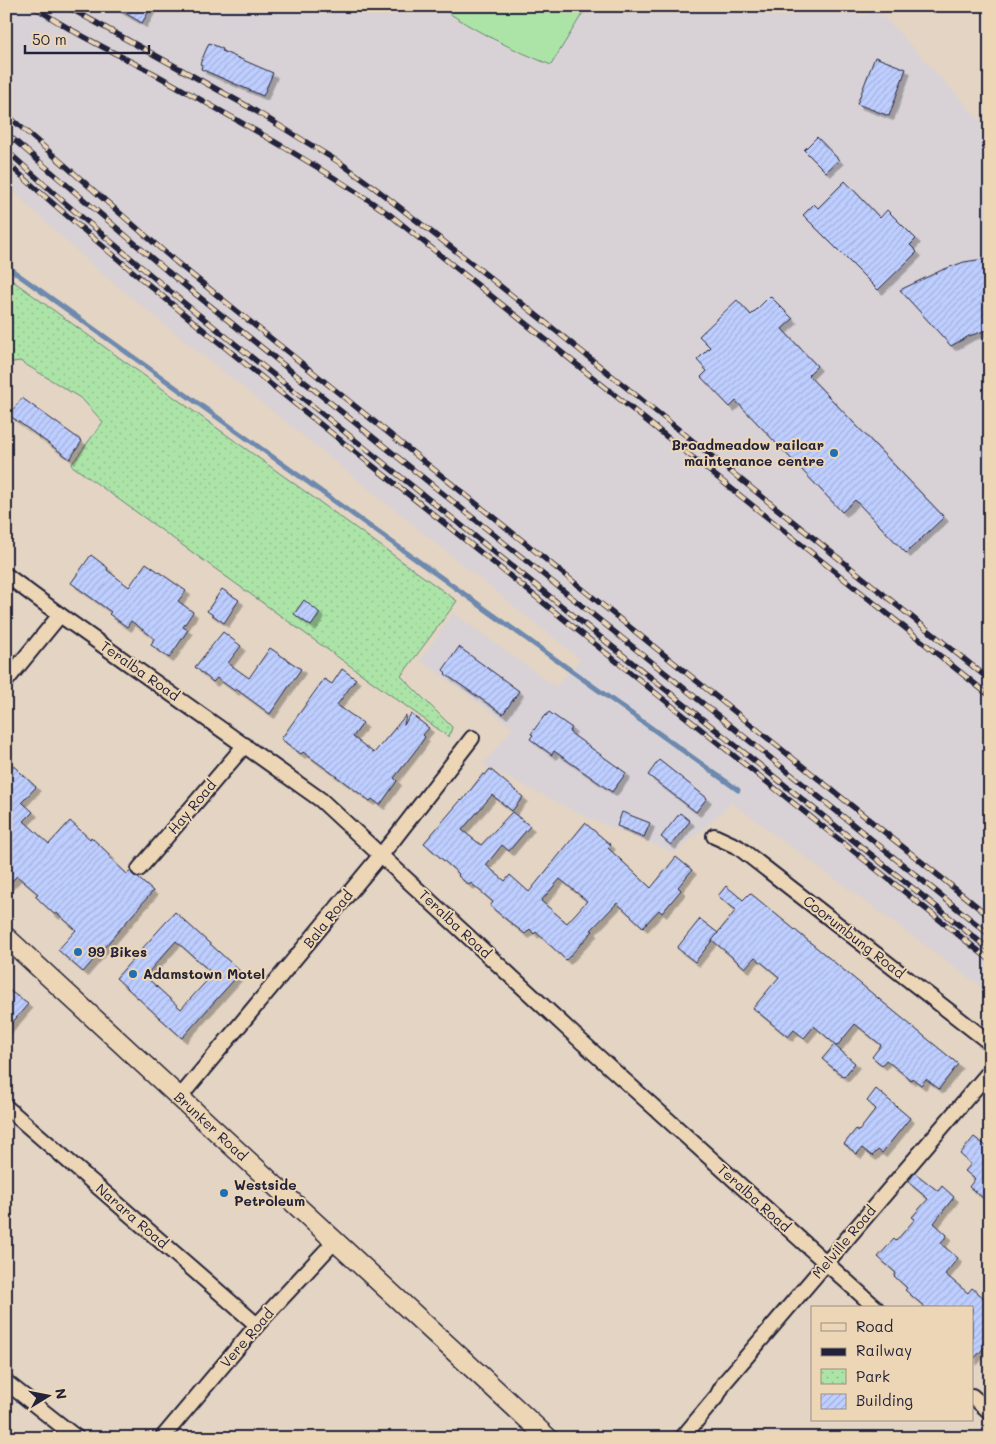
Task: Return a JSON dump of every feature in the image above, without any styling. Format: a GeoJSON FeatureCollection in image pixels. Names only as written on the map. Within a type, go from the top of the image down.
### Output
{"type":"FeatureCollection","features":[{"type":"Feature","properties":{"kind":"main road","name":"Brunker Road"},"geometry":{"type":"LineString","coordinates":[[6,937],[548,1438]]}},
{"type":"Feature","properties":{"kind":"street","name":"Teralba Road"},"geometry":{"type":"LineString","coordinates":[[6,575],[321,800],[583,1043],[874,1306]]}},
{"type":"Feature","properties":{"kind":"street"},"geometry":{"type":"LineString","coordinates":[[6,681],[60,615]]}},
{"type":"Feature","properties":{"kind":"street","name":"Bala Road"},"geometry":{"type":"LineString","coordinates":[[180,1097],[380,855],[472,738]]}},
{"type":"Feature","properties":{"kind":"street","name":"Hay Road"},"geometry":{"type":"LineString","coordinates":[[140,870],[245,745]]}},
{"type":"Feature","properties":{"kind":"street","name":"Coorumbung Road"},"geometry":{"type":"LineString","coordinates":[[714,836],[738,847],[990,1043]]}},
{"type":"Feature","properties":{"kind":"street","name":"Melville Road"},"geometry":{"type":"LineString","coordinates":[[682,1438],[717,1396],[724,1383],[990,1071]]}},
{"type":"Feature","properties":{"kind":"street","name":"Narara Road"},"geometry":{"type":"LineString","coordinates":[[6,1106],[257,1324]]}},
{"type":"Feature","properties":{"kind":"street","name":"Vere Road"},"geometry":{"type":"LineString","coordinates":[[162,1438],[257,1324],[335,1241]]}},
{"type":"Feature","properties":{"kind":"street"},"geometry":{"type":"LineString","coordinates":[[6,1382],[77,1438]]}},
{"type":"Feature","properties":{"kind":"street"},"geometry":{"type":"LineString","coordinates":[[974,1398],[990,1412]]}},
{"type":"Feature","properties":{"kind":"shaded area"},"geometry":{"type":"Polygon","coordinates":[[[6,6],[439,6],[459,21],[518,52],[551,65],[587,6],[849,6],[864,18],[875,7],[990,131],[990,993],[732,803],[675,853],[587,817],[483,765],[513,728],[420,660],[453,613],[556,687],[580,659],[101,273],[6,185],[6,6]]]}},
{"type":"Feature","properties":{"kind":"green space"},"geometry":{"type":"Polygon","coordinates":[[[439,6],[587,6],[551,65],[493,39],[465,24],[439,6]]]}},
{"type":"Feature","properties":{"kind":"green space"},"geometry":{"type":"Polygon","coordinates":[[[6,276],[457,601],[401,676],[452,727],[449,737],[71,465],[103,422],[82,399],[20,361],[6,363],[6,276]]]}},
{"type":"Feature","properties":{"kind":"building"},"geometry":{"type":"Polygon","coordinates":[[[113,6],[152,6],[142,23],[113,6]]]}},
{"type":"Feature","properties":{"kind":"building"},"geometry":{"type":"Polygon","coordinates":[[[209,43],[223,49],[222,51],[273,73],[263,96],[201,69],[202,65],[200,64],[209,43]]]}},
{"type":"Feature","properties":{"kind":"building"},"geometry":{"type":"Polygon","coordinates":[[[875,57],[906,69],[889,116],[857,104],[875,57]]]}},
{"type":"Feature","properties":{"kind":"building"},"geometry":{"type":"Polygon","coordinates":[[[817,137],[839,160],[826,172],[804,150],[817,137]]]}},
{"type":"Feature","properties":{"kind":"building"},"geometry":{"type":"Polygon","coordinates":[[[845,181],[880,218],[887,210],[916,239],[910,245],[917,252],[878,290],[803,215],[814,204],[818,208],[845,181]]]}},
{"type":"Feature","properties":{"kind":"building"},"geometry":{"type":"Polygon","coordinates":[[[990,258],[990,329],[969,336],[951,346],[900,290],[964,262],[990,258]]]}},
{"type":"Feature","properties":{"kind":"building","name":"Broadmeadow railcar maintenance centre"},"geometry":{"type":"Polygon","coordinates":[[[770,296],[793,319],[782,329],[817,366],[808,375],[944,517],[906,553],[855,500],[842,512],[736,401],[730,407],[701,377],[707,371],[697,360],[710,347],[699,336],[737,300],[751,315],[770,296]]]}},
{"type":"Feature","properties":{"kind":"building"},"geometry":{"type":"Polygon","coordinates":[[[22,398],[82,441],[70,459],[9,415],[22,398]]]}},
{"type":"Feature","properties":{"kind":"building"},"geometry":{"type":"Polygon","coordinates":[[[91,555],[129,587],[146,563],[186,591],[178,601],[193,612],[183,627],[188,630],[169,658],[151,645],[154,638],[131,621],[127,627],[109,614],[111,612],[71,583],[91,555]]]}},
{"type":"Feature","properties":{"kind":"building"},"geometry":{"type":"Polygon","coordinates":[[[222,589],[239,600],[224,623],[207,611],[222,589]]]}},
{"type":"Feature","properties":{"kind":"building"},"geometry":{"type":"Polygon","coordinates":[[[304,600],[320,613],[311,626],[294,614],[304,600]]]}},
{"type":"Feature","properties":{"kind":"building"},"geometry":{"type":"Polygon","coordinates":[[[223,632],[241,646],[228,663],[249,678],[270,648],[301,669],[270,714],[236,689],[235,691],[217,678],[213,682],[195,667],[223,632]]]}},
{"type":"Feature","properties":{"kind":"building"},"geometry":{"type":"Polygon","coordinates":[[[459,647],[519,691],[503,714],[445,674],[443,670],[459,647]]]}},
{"type":"Feature","properties":{"kind":"building"},"geometry":{"type":"Polygon","coordinates":[[[342,669],[356,679],[337,705],[363,723],[353,737],[374,753],[406,715],[404,725],[411,714],[429,728],[423,735],[425,737],[419,746],[394,778],[397,781],[380,805],[372,799],[370,801],[303,752],[301,754],[281,739],[324,679],[332,684],[342,669]]]}},
{"type":"Feature","properties":{"kind":"building"},"geometry":{"type":"Polygon","coordinates":[[[549,712],[572,728],[569,732],[626,773],[612,792],[554,751],[552,755],[530,739],[533,735],[531,734],[549,712]]]}},
{"type":"Feature","properties":{"kind":"building"},"geometry":{"type":"Polygon","coordinates":[[[6,759],[36,787],[22,802],[33,812],[24,821],[49,844],[70,821],[90,839],[91,837],[127,874],[131,871],[133,875],[153,891],[83,972],[58,950],[76,930],[57,913],[55,915],[35,896],[38,894],[17,876],[6,887],[6,759]]]}},
{"type":"Feature","properties":{"kind":"building"},"geometry":{"type":"Polygon","coordinates":[[[659,760],[707,798],[696,812],[648,775],[659,760]]]}},
{"type":"Feature","properties":{"kind":"building"},"geometry":{"type":"Polygon","coordinates":[[[490,769],[523,797],[512,811],[492,795],[462,830],[481,845],[512,812],[530,826],[509,851],[502,845],[486,865],[505,881],[510,875],[529,892],[585,823],[611,845],[608,848],[651,888],[676,857],[692,870],[678,887],[681,890],[662,913],[659,910],[643,927],[617,903],[566,960],[536,932],[534,934],[530,929],[525,934],[502,916],[490,906],[493,902],[471,883],[469,885],[458,876],[459,874],[424,843],[462,801],[483,774],[485,775],[490,769]],[[560,879],[541,901],[567,923],[587,901],[560,879]]]}},
{"type":"Feature","properties":{"kind":"building"},"geometry":{"type":"Polygon","coordinates":[[[622,812],[650,823],[644,837],[617,826],[622,812]]]}},
{"type":"Feature","properties":{"kind":"building"},"geometry":{"type":"Polygon","coordinates":[[[680,813],[690,821],[671,845],[661,837],[680,813]]]}},
{"type":"Feature","properties":{"kind":"building"},"geometry":{"type":"Polygon","coordinates":[[[726,886],[743,900],[750,893],[958,1064],[939,1089],[926,1079],[921,1085],[912,1078],[911,1080],[886,1060],[882,1065],[872,1057],[881,1045],[855,1024],[837,1046],[814,1026],[804,1038],[794,1030],[788,1037],[753,1008],[779,977],[755,957],[745,968],[712,940],[736,910],[718,896],[726,886]]]}},
{"type":"Feature","properties":{"kind":"building","name":"Adamstown Motel"},"geometry":{"type":"Polygon","coordinates":[[[175,912],[241,972],[182,1038],[116,978],[175,912]],[[176,941],[145,976],[181,1009],[213,974],[176,941]]]}},
{"type":"Feature","properties":{"kind":"building"},"geometry":{"type":"Polygon","coordinates":[[[700,919],[718,933],[695,962],[677,948],[700,919]]]}},
{"type":"Feature","properties":{"kind":"building"},"geometry":{"type":"Polygon","coordinates":[[[6,988],[28,1004],[6,1030],[6,988]]]}},
{"type":"Feature","properties":{"kind":"building"},"geometry":{"type":"Polygon","coordinates":[[[834,1045],[855,1063],[844,1077],[822,1059],[834,1045]]]}},
{"type":"Feature","properties":{"kind":"building"},"geometry":{"type":"Polygon","coordinates":[[[876,1089],[910,1118],[882,1153],[878,1150],[872,1156],[862,1148],[857,1154],[844,1144],[856,1129],[859,1131],[876,1109],[867,1101],[876,1089]]]}},
{"type":"Feature","properties":{"kind":"building"},"geometry":{"type":"Polygon","coordinates":[[[974,1137],[990,1149],[990,1203],[969,1187],[975,1179],[965,1171],[971,1164],[960,1154],[974,1137]]]}},
{"type":"Feature","properties":{"kind":"building"},"geometry":{"type":"Polygon","coordinates":[[[915,1173],[938,1191],[942,1186],[954,1197],[934,1223],[947,1235],[941,1244],[958,1258],[945,1274],[968,1293],[972,1288],[990,1303],[990,1341],[974,1359],[974,1306],[924,1306],[905,1290],[907,1288],[894,1276],[896,1273],[878,1257],[894,1239],[896,1241],[915,1219],[912,1217],[928,1199],[908,1182],[915,1173]]]}},
{"type":"Feature","properties":{"kind":"waterway"},"geometry":{"type":"LineString","coordinates":[[6,266],[738,790]]}},
{"type":"Feature","properties":{"kind":"railway"},"geometry":{"type":"LineString","coordinates":[[33,6],[77,33],[273,140],[389,214],[990,696]]}},
{"type":"Feature","properties":{"kind":"railway"},"geometry":{"type":"LineString","coordinates":[[66,6],[249,107],[342,164],[479,269],[990,680]]}},
{"type":"Feature","properties":{"kind":"railway"},"geometry":{"type":"LineString","coordinates":[[6,114],[176,262],[990,917]]}},
{"type":"Feature","properties":{"kind":"railway"},"geometry":{"type":"LineString","coordinates":[[6,133],[167,271],[990,935]]}},
{"type":"Feature","properties":{"kind":"railway"},"geometry":{"type":"LineString","coordinates":[[6,150],[65,203],[183,302],[990,950]]}},
{"type":"Feature","properties":{"kind":"railway"},"geometry":{"type":"LineString","coordinates":[[6,162],[107,250],[210,335],[990,960]]}},
{"type":"Feature","properties":{"kind":"place","name":"Broadmeadow railcar maintenance centre"},"geometry":{"type":"Point","coordinates":[834,453]}},
{"type":"Feature","properties":{"kind":"place","name":"99 Bikes"},"geometry":{"type":"Point","coordinates":[78,952]}},
{"type":"Feature","properties":{"kind":"place","name":"Adamstown Motel"},"geometry":{"type":"Point","coordinates":[133,974]}},
{"type":"Feature","properties":{"kind":"place","name":"Westside Petroleum"},"geometry":{"type":"Point","coordinates":[224,1193]}}]}
